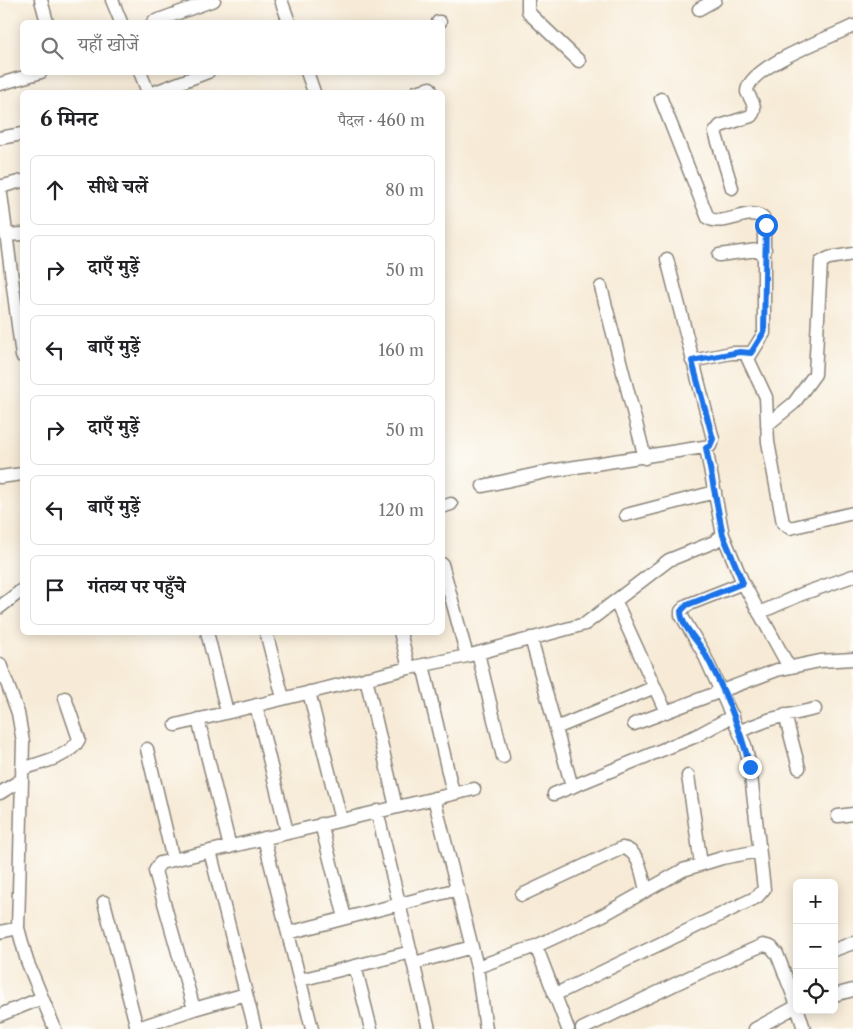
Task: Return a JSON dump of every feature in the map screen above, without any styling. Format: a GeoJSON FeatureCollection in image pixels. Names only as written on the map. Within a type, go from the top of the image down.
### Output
{"type":"FeatureCollection","features":[{"type":"Feature","properties":{"kind":"street"},"geometry":{"type":"LineString","coordinates":[[41,0],[46,20]]}},
{"type":"Feature","properties":{"kind":"street"},"geometry":{"type":"LineString","coordinates":[[112,0],[120,20]]}},
{"type":"Feature","properties":{"kind":"street"},"geometry":{"type":"LineString","coordinates":[[159,20],[214,0]]}},
{"type":"Feature","properties":{"kind":"street"},"geometry":{"type":"LineString","coordinates":[[282,0],[288,20]]}},
{"type":"Feature","properties":{"kind":"street"},"geometry":{"type":"LineString","coordinates":[[528,0],[528,11],[532,16],[579,60]]}},
{"type":"Feature","properties":{"kind":"street"},"geometry":{"type":"LineString","coordinates":[[699,9],[715,0]]}},
{"type":"Feature","properties":{"kind":"street"},"geometry":{"type":"LineString","coordinates":[[732,188],[715,132],[720,126],[751,116],[754,112],[747,92],[750,81],[801,48],[853,26]]}},
{"type":"Feature","properties":{"kind":"street"},"geometry":{"type":"LineString","coordinates":[[0,84],[31,75]]}},
{"type":"Feature","properties":{"kind":"street"},"geometry":{"type":"LineString","coordinates":[[141,75],[147,90]]}},
{"type":"Feature","properties":{"kind":"street"},"geometry":{"type":"LineString","coordinates":[[160,90],[200,75]]}},
{"type":"Feature","properties":{"kind":"street"},"geometry":{"type":"LineString","coordinates":[[309,75],[312,90]]}},
{"type":"Feature","properties":{"kind":"street"},"geometry":{"type":"LineString","coordinates":[[423,90],[430,88]]}},
{"type":"Feature","properties":{"kind":"street"},"geometry":{"type":"LineString","coordinates":[[661,98],[708,218],[716,221],[755,214],[760,215],[766,225],[764,332],[748,359],[766,397],[768,442],[783,523],[790,528],[853,513]]}},
{"type":"Feature","properties":{"kind":"street"},"geometry":{"type":"LineString","coordinates":[[0,138],[20,134]]}},
{"type":"Feature","properties":{"kind":"street"},"geometry":{"type":"LineString","coordinates":[[20,182],[0,187],[6,235],[5,259],[17,278],[20,325]]}},
{"type":"Feature","properties":{"kind":"street"},"geometry":{"type":"LineString","coordinates":[[6,235],[20,234]]}},
{"type":"Feature","properties":{"kind":"street"},"geometry":{"type":"LineString","coordinates":[[719,255],[765,249]]}},
{"type":"Feature","properties":{"kind":"street"},"geometry":{"type":"LineString","coordinates":[[767,425],[794,403],[815,374],[821,262],[829,258],[853,254]]}},
{"type":"Feature","properties":{"kind":"street"},"geometry":{"type":"LineString","coordinates":[[483,486],[550,471],[645,458],[710,446],[713,439],[667,259]]}},
{"type":"Feature","properties":{"kind":"street"},"geometry":{"type":"LineString","coordinates":[[601,287],[645,458]]}},
{"type":"Feature","properties":{"kind":"street"},"geometry":{"type":"LineString","coordinates":[[692,361],[740,352],[751,353]]}},
{"type":"Feature","properties":{"kind":"street"},"geometry":{"type":"LineString","coordinates":[[706,448],[723,535],[743,583],[789,667]]}},
{"type":"Feature","properties":{"kind":"street"},"geometry":{"type":"LineString","coordinates":[[0,477],[20,474]]}},
{"type":"Feature","properties":{"kind":"street"},"geometry":{"type":"LineString","coordinates":[[626,515],[715,492]]}},
{"type":"Feature","properties":{"kind":"street"},"geometry":{"type":"LineString","coordinates":[[176,725],[423,664],[473,654],[585,624],[669,560],[714,542],[723,535]]}},
{"type":"Feature","properties":{"kind":"street"},"geometry":{"type":"LineString","coordinates":[[445,573],[473,654],[503,757]]}},
{"type":"Feature","properties":{"kind":"street"},"geometry":{"type":"LineString","coordinates":[[759,613],[802,594],[853,576]]}},
{"type":"Feature","properties":{"kind":"street"},"geometry":{"type":"LineString","coordinates":[[554,995],[757,897],[764,889],[750,767],[740,731],[703,652],[682,621],[681,611],[687,605],[743,583]]}},
{"type":"Feature","properties":{"kind":"street"},"geometry":{"type":"LineString","coordinates":[[0,607],[20,592]]}},
{"type":"Feature","properties":{"kind":"street"},"geometry":{"type":"LineString","coordinates":[[616,602],[666,712]]}},
{"type":"Feature","properties":{"kind":"street"},"geometry":{"type":"LineString","coordinates":[[208,635],[226,712]]}},
{"type":"Feature","properties":{"kind":"street"},"geometry":{"type":"LineString","coordinates":[[267,635],[283,698]]}},
{"type":"Feature","properties":{"kind":"street"},"geometry":{"type":"LineString","coordinates":[[401,635],[409,668]]}},
{"type":"Feature","properties":{"kind":"street"},"geometry":{"type":"LineString","coordinates":[[532,638],[572,787]]}},
{"type":"Feature","properties":{"kind":"street"},"geometry":{"type":"LineString","coordinates":[[634,724],[789,667],[820,661],[853,660]]}},
{"type":"Feature","properties":{"kind":"street"},"geometry":{"type":"LineString","coordinates":[[0,664],[21,727],[22,775],[18,928],[27,961],[55,1029]]}},
{"type":"Feature","properties":{"kind":"street"},"geometry":{"type":"LineString","coordinates":[[423,664],[453,793]]}},
{"type":"Feature","properties":{"kind":"street"},"geometry":{"type":"LineString","coordinates":[[366,678],[396,807]]}},
{"type":"Feature","properties":{"kind":"street"},"geometry":{"type":"LineString","coordinates":[[556,728],[655,687]]}},
{"type":"Feature","properties":{"kind":"street"},"geometry":{"type":"LineString","coordinates":[[309,692],[341,820]]}},
{"type":"Feature","properties":{"kind":"street"},"geometry":{"type":"LineString","coordinates":[[0,793],[22,775],[76,745],[79,739],[65,698]]}},
{"type":"Feature","properties":{"kind":"street"},"geometry":{"type":"LineString","coordinates":[[256,705],[286,832]]}},
{"type":"Feature","properties":{"kind":"street"},"geometry":{"type":"LineString","coordinates":[[740,731],[785,715],[815,710]]}},
{"type":"Feature","properties":{"kind":"street"},"geometry":{"type":"LineString","coordinates":[[785,715],[799,768]]}},
{"type":"Feature","properties":{"kind":"street"},"geometry":{"type":"LineString","coordinates":[[554,794],[696,736],[733,716]]}},
{"type":"Feature","properties":{"kind":"street"},"geometry":{"type":"LineString","coordinates":[[198,719],[230,847]]}},
{"type":"Feature","properties":{"kind":"street"},"geometry":{"type":"LineString","coordinates":[[147,749],[173,860]]}},
{"type":"Feature","properties":{"kind":"street"},"geometry":{"type":"LineString","coordinates":[[688,776],[701,864]]}},
{"type":"Feature","properties":{"kind":"street"},"geometry":{"type":"LineString","coordinates":[[194,1009],[154,871],[160,863],[474,789]]}},
{"type":"Feature","properties":{"kind":"street"},"geometry":{"type":"LineString","coordinates":[[434,798],[477,967],[486,1029]]}},
{"type":"Feature","properties":{"kind":"street"},"geometry":{"type":"LineString","coordinates":[[377,811],[430,1029]]}},
{"type":"Feature","properties":{"kind":"street"},"geometry":{"type":"LineString","coordinates":[[838,816],[853,814]]}},
{"type":"Feature","properties":{"kind":"street"},"geometry":{"type":"LineString","coordinates":[[320,824],[345,918]]}},
{"type":"Feature","properties":{"kind":"street"},"geometry":{"type":"LineString","coordinates":[[264,838],[312,1029]]}},
{"type":"Feature","properties":{"kind":"street"},"geometry":{"type":"LineString","coordinates":[[522,895],[622,848],[628,848],[635,855],[646,890]]}},
{"type":"Feature","properties":{"kind":"street"},"geometry":{"type":"LineString","coordinates":[[477,967],[536,946],[603,915],[682,870],[759,851]]}},
{"type":"Feature","properties":{"kind":"street"},"geometry":{"type":"LineString","coordinates":[[210,852],[255,1029]]}},
{"type":"Feature","properties":{"kind":"street"},"geometry":{"type":"LineString","coordinates":[[288,933],[458,890]]}},
{"type":"Feature","properties":{"kind":"street"},"geometry":{"type":"LineString","coordinates":[[104,902],[136,1028],[246,994]]}},
{"type":"Feature","properties":{"kind":"street"},"geometry":{"type":"LineString","coordinates":[[0,932],[18,928]]}},
{"type":"Feature","properties":{"kind":"street"},"geometry":{"type":"LineString","coordinates":[[838,949],[853,943]]}},
{"type":"Feature","properties":{"kind":"street"},"geometry":{"type":"LineString","coordinates":[[582,1029],[692,976],[764,945],[771,947],[777,954],[793,996]]}},
{"type":"Feature","properties":{"kind":"street"},"geometry":{"type":"LineString","coordinates":[[536,946],[568,1029]]}},
{"type":"Feature","properties":{"kind":"street"},"geometry":{"type":"LineString","coordinates":[[300,980],[355,966],[472,947]]}},
{"type":"Feature","properties":{"kind":"street"},"geometry":{"type":"LineString","coordinates":[[355,966],[371,1029]]}},
{"type":"Feature","properties":{"kind":"street"},"geometry":{"type":"LineString","coordinates":[[838,994],[853,990]]}},
{"type":"Feature","properties":{"kind":"street"},"geometry":{"type":"LineString","coordinates":[[0,1015],[42,998]]}},
{"type":"Feature","properties":{"kind":"street"},"geometry":{"type":"LineString","coordinates":[[755,1029],[793,1008]]}},
{"type":"Feature","properties":{"kind":"street"},"geometry":{"type":"LineString","coordinates":[[799,1014],[804,1029]]}},
{"type":"Feature","properties":{"kind":"route"},"geometry":{"type":"LineString","coordinates":[[750,767],[740,731],[703,652],[682,621],[681,611],[687,605],[743,583],[723,535],[706,448],[713,443],[713,439],[692,361],[731,353],[751,353],[757,346],[764,332],[766,225]]}}]}
